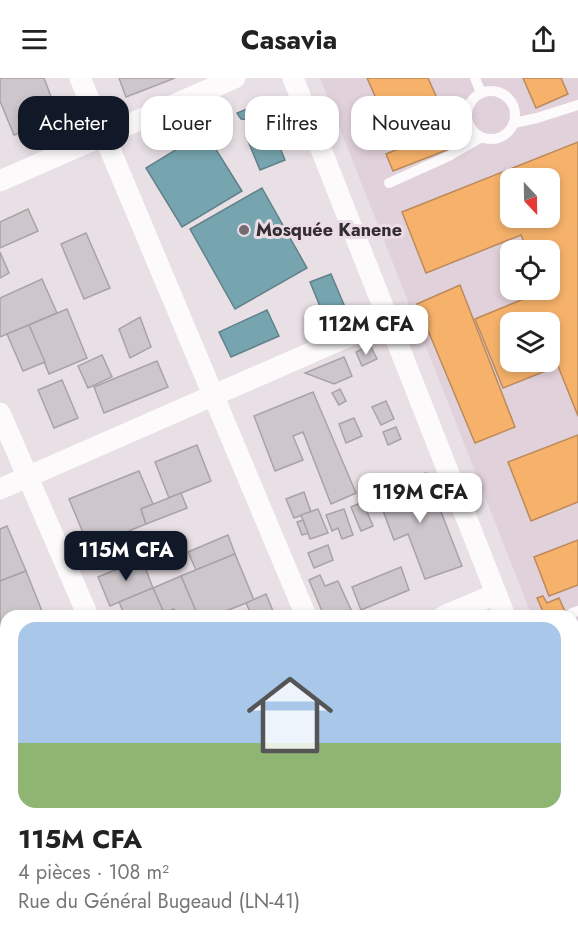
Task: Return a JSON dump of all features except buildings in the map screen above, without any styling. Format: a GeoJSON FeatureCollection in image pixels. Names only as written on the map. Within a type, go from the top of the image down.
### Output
{"type":"FeatureCollection","features":[{"type":"Feature","properties":{"kind":"street"},"geometry":{"type":"LineString","coordinates":[[80,78],[88,96]]}},
{"type":"Feature","properties":{"kind":"street"},"geometry":{"type":"LineString","coordinates":[[129,124],[235,78]]}},
{"type":"Feature","properties":{"kind":"street"},"geometry":{"type":"LineString","coordinates":[[294,78],[503,610]]}},
{"type":"Feature","properties":{"kind":"street"},"geometry":{"type":"LineString","coordinates":[[0,181],[70,150]]}},
{"type":"Feature","properties":{"kind":"street"},"geometry":{"type":"LineString","coordinates":[[110,150],[303,610]]}},
{"type":"Feature","properties":{"kind":"street"},"geometry":{"type":"LineString","coordinates":[[0,489],[388,319]]}},
{"type":"Feature","properties":{"kind":"street"},"geometry":{"type":"LineString","coordinates":[[0,413],[84,610]]}},
{"type":"Feature","properties":{"kind":"street"},"geometry":{"type":"LineString","coordinates":[[458,610],[496,594]]}},
{"type":"Feature","properties":{"kind":"lane"},"geometry":{"type":"LineString","coordinates":[[475,78],[481,93]]}},
{"type":"Feature","properties":{"kind":"lane"},"geometry":{"type":"LineString","coordinates":[[500,92],[508,97],[513,105],[516,114],[514,123],[509,132],[500,138],[490,140],[480,138],[467,124],[468,106],[473,98],[481,93],[500,92]]}},
{"type":"Feature","properties":{"kind":"lane"},"geometry":{"type":"LineString","coordinates":[[514,123],[578,105]]}},
{"type":"Feature","properties":{"kind":"lane"},"geometry":{"type":"LineString","coordinates":[[388,183],[449,156],[480,138]]}},
{"type":"Feature","properties":{"kind":"shaded area"},"geometry":{"type":"Polygon","coordinates":[[[320,78],[578,78],[578,610],[530,610],[339,126],[339,96],[327,96],[320,78]]]}},
{"type":"Feature","properties":{"kind":"place","name":"Mosquée Kanene"},"geometry":{"type":"Point","coordinates":[244,230]}}]}
